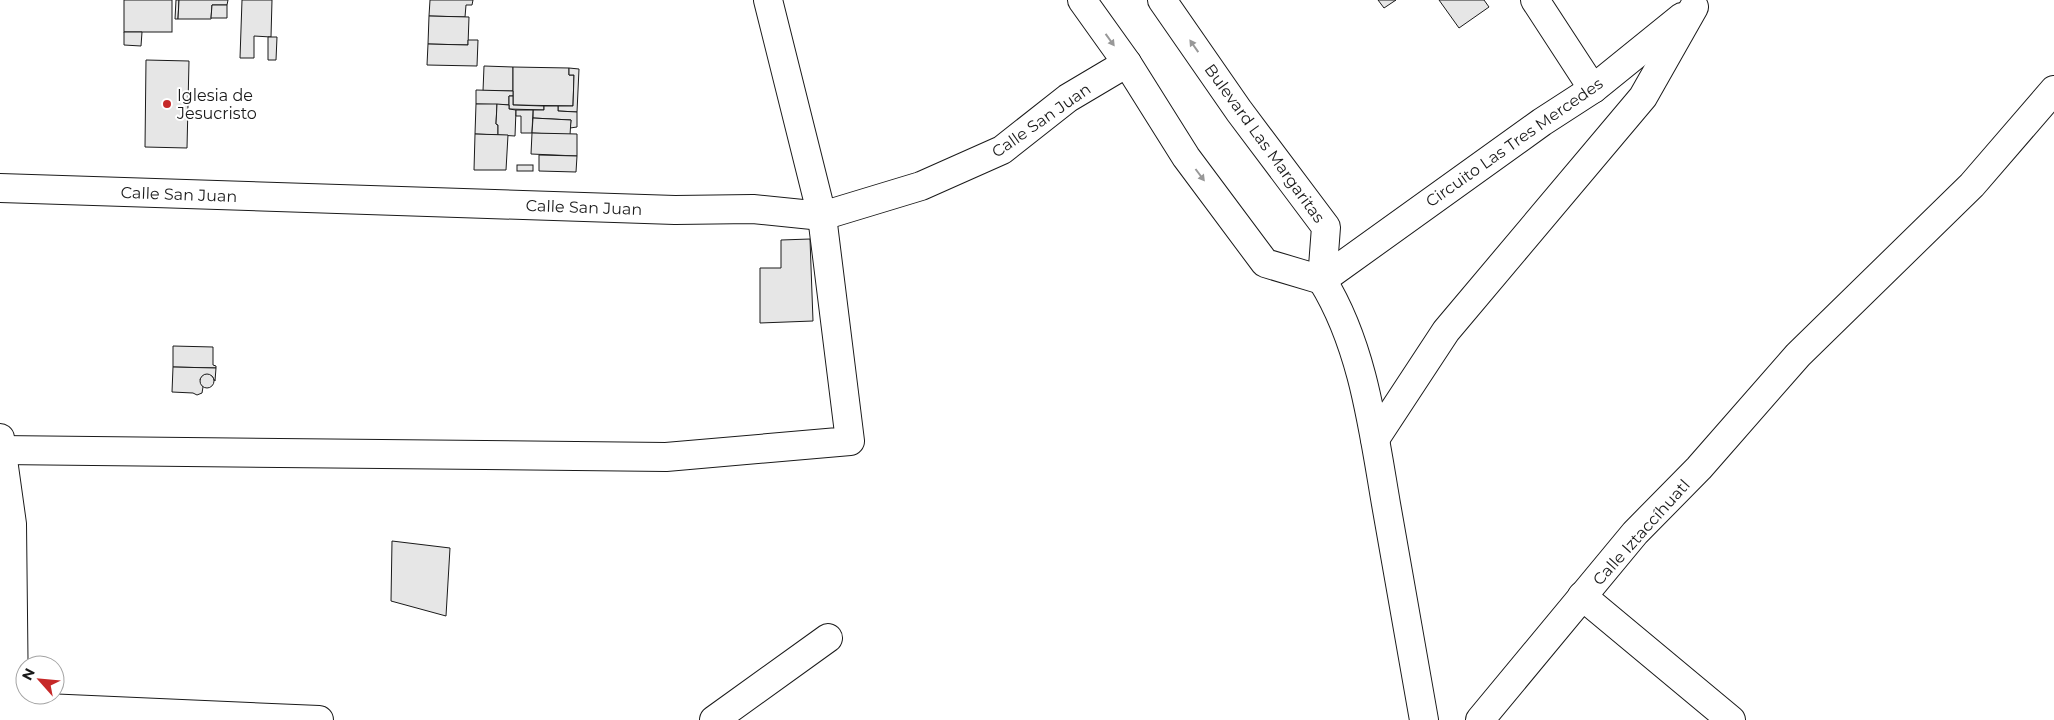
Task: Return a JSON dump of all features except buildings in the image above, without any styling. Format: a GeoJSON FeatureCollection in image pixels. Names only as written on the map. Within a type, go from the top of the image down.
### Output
{"type":"FeatureCollection","features":[{"type":"Feature","properties":{"kind":"street"},"geometry":{"type":"LineString","coordinates":[[319,720],[7,710],[12,524],[0,446],[666,457],[850,441],[822,216],[768,0]]}},
{"type":"Feature","properties":{"kind":"street"},"geometry":{"type":"LineString","coordinates":[[1082,0],[1127,63],[1186,157],[1265,263],[1322,280],[1334,300],[1356,355],[1375,439],[1424,720]]}},
{"type":"Feature","properties":{"kind":"street","name":"Bulevard Las Margaritas"},"geometry":{"type":"LineString","coordinates":[[1162,0],[1239,111],[1326,227],[1322,280]]}},
{"type":"Feature","properties":{"kind":"street"},"geometry":{"type":"LineString","coordinates":[[1535,0],[1593,89]]}},
{"type":"Feature","properties":{"kind":"street"},"geometry":{"type":"LineString","coordinates":[[1375,439],[1446,331],[1642,97],[1699,3]]}},
{"type":"Feature","properties":{"kind":"street","name":"Circuito Las Tres Mercedes"},"geometry":{"type":"LineString","coordinates":[[1322,280],[1542,122],[1593,89],[1699,3]]}},
{"type":"Feature","properties":{"kind":"street","name":"Calle San Juan"},"geometry":{"type":"LineString","coordinates":[[0,188],[675,210],[753,209],[822,216],[920,186],[1002,150],[1068,98],[1127,63]]}},
{"type":"Feature","properties":{"kind":"street","name":"Calle Iztaccíhuatl"},"geometry":{"type":"LineString","coordinates":[[1480,720],[1635,533],[1699,468],[1798,355],[1972,185],[2054,90]]}},
{"type":"Feature","properties":{"kind":"street"},"geometry":{"type":"LineString","coordinates":[[1582,596],[1731,720]]}},
{"type":"Feature","properties":{"kind":"street"},"geometry":{"type":"LineString","coordinates":[[714,720],[828,638]]}},
{"type":"Feature","properties":{"kind":"place","name":"Iglesia de Jesucristo"},"geometry":{"type":"Point","coordinates":[167,104]}}]}
